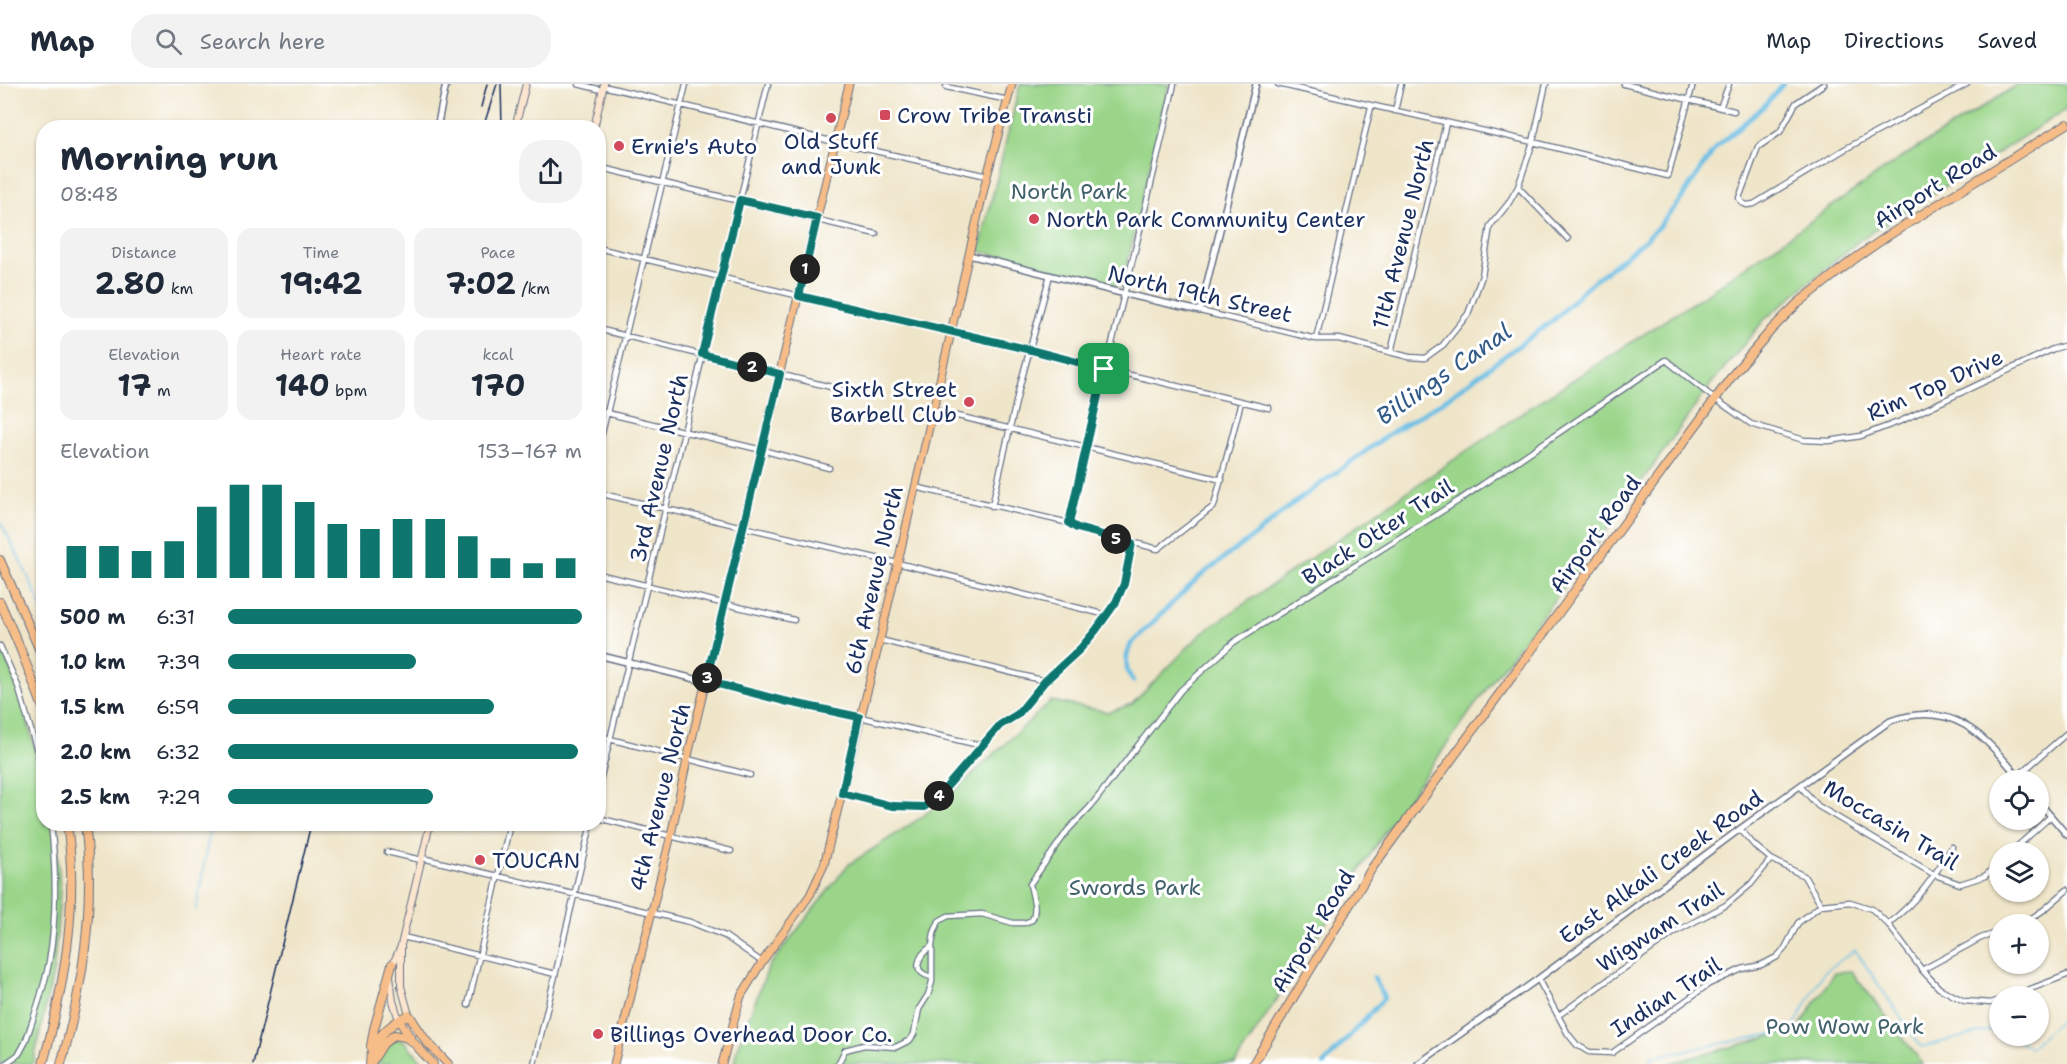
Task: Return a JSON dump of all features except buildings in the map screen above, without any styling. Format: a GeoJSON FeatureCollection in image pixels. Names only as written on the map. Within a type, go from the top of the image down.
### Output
{"type":"FeatureCollection","features":[{"type":"Feature","properties":{"kind":"highway","name":"Airport Road"},"geometry":{"type":"LineString","coordinates":[[1253,1064],[1372,868],[1735,372],[1772,329],[1797,304],[1853,260],[2067,124]]}},
{"type":"Feature","properties":{"kind":"highway"},"geometry":{"type":"LineString","coordinates":[[0,560],[36,642]]}},
{"type":"Feature","properties":{"kind":"highway"},"geometry":{"type":"LineString","coordinates":[[0,603],[36,689]]}},
{"type":"Feature","properties":{"kind":"highway"},"geometry":{"type":"LineString","coordinates":[[43,1064],[56,1017],[67,956],[71,894],[67,831]]}},
{"type":"Feature","properties":{"kind":"highway"},"geometry":{"type":"LineString","coordinates":[[61,1064],[73,1021],[84,959],[89,894],[85,831]]}},
{"type":"Feature","properties":{"kind":"highway"},"geometry":{"type":"LineString","coordinates":[[370,1064],[374,1029],[392,964]]}},
{"type":"Feature","properties":{"kind":"highway"},"geometry":{"type":"LineString","coordinates":[[370,1052],[379,1037],[399,1020],[409,1016],[426,1041],[448,1064]]}},
{"type":"Feature","properties":{"kind":"highway"},"geometry":{"type":"LineString","coordinates":[[399,1020],[413,1042],[433,1064]]}},
{"type":"Feature","properties":{"kind":"highway"},"geometry":{"type":"LineString","coordinates":[[370,1064],[383,1044],[394,1035],[405,1037],[413,1042]]}},
{"type":"Feature","properties":{"kind":"main road"},"geometry":{"type":"LineString","coordinates":[[517,120],[526,84]]}},
{"type":"Feature","properties":{"kind":"main road","name":"4th Avenue North"},"geometry":{"type":"LineString","coordinates":[[614,1064],[671,835],[849,84]]}},
{"type":"Feature","properties":{"kind":"main road","name":"6th Avenue North"},"geometry":{"type":"LineString","coordinates":[[722,1064],[741,996],[814,888],[830,843],[859,717],[880,639],[987,176],[1012,84]]}},
{"type":"Feature","properties":{"kind":"main road"},"geometry":{"type":"LineString","coordinates":[[596,120],[603,87]]}},
{"type":"Feature","properties":{"kind":"main road"},"geometry":{"type":"LineString","coordinates":[[399,1020],[391,988],[392,964],[401,945],[428,831]]}},
{"type":"Feature","properties":{"kind":"main road"},"geometry":{"type":"LineString","coordinates":[[401,945],[401,986],[409,1016]]}},
{"type":"Feature","properties":{"kind":"street"},"geometry":{"type":"LineString","coordinates":[[439,120],[446,84]]}},
{"type":"Feature","properties":{"kind":"street"},"geometry":{"type":"LineString","coordinates":[[578,84],[603,87],[987,176]]}},
{"type":"Feature","properties":{"kind":"street"},"geometry":{"type":"LineString","coordinates":[[686,84],[606,413],[829,468]]}},
{"type":"Feature","properties":{"kind":"street","name":"3rd Avenue North"},"geometry":{"type":"LineString","coordinates":[[606,753],[768,84]]}},
{"type":"Feature","properties":{"kind":"street"},"geometry":{"type":"LineString","coordinates":[[1069,523],[1174,84]]}},
{"type":"Feature","properties":{"kind":"street"},"geometry":{"type":"LineString","coordinates":[[1200,311],[1256,84]]}},
{"type":"Feature","properties":{"kind":"street"},"geometry":{"type":"LineString","coordinates":[[1278,84],[1371,107],[1533,142],[1668,176],[1693,84]]}},
{"type":"Feature","properties":{"kind":"street"},"geometry":{"type":"LineString","coordinates":[[1395,111],[1401,84]]}},
{"type":"Feature","properties":{"kind":"street"},"geometry":{"type":"LineString","coordinates":[[1546,84],[1533,142],[1518,187],[1568,239]]}},
{"type":"Feature","properties":{"kind":"street"},"geometry":{"type":"LineString","coordinates":[[1624,84],[1734,111]]}},
{"type":"Feature","properties":{"kind":"street"},"geometry":{"type":"LineString","coordinates":[[1720,108],[1729,84]]}},
{"type":"Feature","properties":{"kind":"street"},"geometry":{"type":"LineString","coordinates":[[1824,84],[1796,103],[1780,132],[1758,147],[1739,198],[1742,203],[1754,204],[1845,149],[1966,84]]}},
{"type":"Feature","properties":{"kind":"street"},"geometry":{"type":"LineString","coordinates":[[946,87],[1008,100]]}},
{"type":"Feature","properties":{"kind":"street"},"geometry":{"type":"LineString","coordinates":[[1316,339],[1371,107]]}},
{"type":"Feature","properties":{"kind":"street","name":"11th Avenue North"},"geometry":{"type":"LineString","coordinates":[[1391,352],[1446,123]]}},
{"type":"Feature","properties":{"kind":"street"},"geometry":{"type":"LineString","coordinates":[[606,168],[876,234]]}},
{"type":"Feature","properties":{"kind":"street","name":"North 19th Street"},"geometry":{"type":"LineString","coordinates":[[969,255],[1316,339],[1338,339],[1409,357],[1425,358],[1443,345],[1468,314],[1482,276],[1490,226],[1518,187]]}},
{"type":"Feature","properties":{"kind":"street"},"geometry":{"type":"LineString","coordinates":[[606,250],[1269,408]]}},
{"type":"Feature","properties":{"kind":"street"},"geometry":{"type":"LineString","coordinates":[[992,506],[1050,275]]}},
{"type":"Feature","properties":{"kind":"street"},"geometry":{"type":"LineString","coordinates":[[606,331],[843,390]]}},
{"type":"Feature","properties":{"kind":"street","name":"Rim Top Drive"},"geometry":{"type":"LineString","coordinates":[[1715,399],[1751,424],[1804,440],[1829,441],[1861,436],[1902,422],[2053,349],[2067,345]]}},
{"type":"Feature","properties":{"kind":"street","name":"Black Otter Trail"},"geometry":{"type":"LineString","coordinates":[[932,946],[939,921],[948,916],[982,914],[1013,923],[1032,920],[1035,908],[1030,884],[1068,830],[1091,806],[1181,690],[1234,642],[1458,501],[1666,360],[1715,399]]}},
{"type":"Feature","properties":{"kind":"street"},"geometry":{"type":"LineString","coordinates":[[915,486],[1069,523],[1077,528],[1158,549],[1214,506],[1241,402]]}},
{"type":"Feature","properties":{"kind":"street"},"geometry":{"type":"LineString","coordinates":[[933,410],[1222,480]]}},
{"type":"Feature","properties":{"kind":"street"},"geometry":{"type":"LineString","coordinates":[[606,495],[1107,615]]}},
{"type":"Feature","properties":{"kind":"street"},"geometry":{"type":"LineString","coordinates":[[842,793],[892,806],[924,807],[937,798],[1000,725],[1018,714],[1045,681],[1080,649],[1107,615],[1124,584],[1132,543]]}},
{"type":"Feature","properties":{"kind":"street"},"geometry":{"type":"LineString","coordinates":[[606,576],[794,621]]}},
{"type":"Feature","properties":{"kind":"street"},"geometry":{"type":"LineString","coordinates":[[880,639],[1045,681]]}},
{"type":"Feature","properties":{"kind":"street"},"geometry":{"type":"LineString","coordinates":[[0,646],[21,694],[36,747]]}},
{"type":"Feature","properties":{"kind":"street"},"geometry":{"type":"LineString","coordinates":[[606,658],[983,746]]}},
{"type":"Feature","properties":{"kind":"street","name":"East Alkali Creek Road"},"geometry":{"type":"LineString","coordinates":[[1419,1064],[1890,721],[1912,715],[1930,714],[1958,720],[1984,739],[2012,770]]}},
{"type":"Feature","properties":{"kind":"street"},"geometry":{"type":"LineString","coordinates":[[2028,770],[2067,733]]}},
{"type":"Feature","properties":{"kind":"street"},"geometry":{"type":"LineString","coordinates":[[606,738],[750,775]]}},
{"type":"Feature","properties":{"kind":"street","name":"Moccasin Trail"},"geometry":{"type":"LineString","coordinates":[[1800,786],[1818,806],[1935,875],[1960,884],[1989,873]]}},
{"type":"Feature","properties":{"kind":"street"},"geometry":{"type":"LineString","coordinates":[[2049,814],[2067,835]]}},
{"type":"Feature","properties":{"kind":"street"},"geometry":{"type":"LineString","coordinates":[[2022,842],[2051,816]]}},
{"type":"Feature","properties":{"kind":"street"},"geometry":{"type":"LineString","coordinates":[[606,820],[731,851]]}},
{"type":"Feature","properties":{"kind":"street"},"geometry":{"type":"LineString","coordinates":[[1740,829],[1754,845],[1772,859],[1804,876],[1821,905],[1850,902],[1872,909],[1888,924],[1922,970],[1939,988],[1964,1001],[1989,1003]]}},
{"type":"Feature","properties":{"kind":"street"},"geometry":{"type":"LineString","coordinates":[[5,1064],[19,1054],[26,1042],[49,962],[55,884],[51,831]]}},
{"type":"Feature","properties":{"kind":"street"},"geometry":{"type":"LineString","coordinates":[[468,1005],[508,831]]}},
{"type":"Feature","properties":{"kind":"street"},"geometry":{"type":"LineString","coordinates":[[534,1064],[589,831]]}},
{"type":"Feature","properties":{"kind":"street"},"geometry":{"type":"LineString","coordinates":[[1888,924],[1912,905],[1952,848]]}},
{"type":"Feature","properties":{"kind":"street"},"geometry":{"type":"LineString","coordinates":[[387,852],[651,911],[690,922],[725,936],[762,962]]}},
{"type":"Feature","properties":{"kind":"street","name":"Wigwam Trail"},"geometry":{"type":"LineString","coordinates":[[1559,1015],[1675,932],[1726,905],[1751,884],[1772,859]]}},
{"type":"Feature","properties":{"kind":"street"},"geometry":{"type":"LineString","coordinates":[[2037,914],[2067,890]]}},
{"type":"Feature","properties":{"kind":"street","name":"Indian Trail"},"geometry":{"type":"LineString","coordinates":[[1538,979],[1568,1034],[1577,1045],[1589,1052],[1612,1053],[1709,984],[1777,957],[1785,948],[1798,923],[1821,905]]}},
{"type":"Feature","properties":{"kind":"street"},"geometry":{"type":"LineString","coordinates":[[1922,970],[1989,935]]}},
{"type":"Feature","properties":{"kind":"street"},"geometry":{"type":"LineString","coordinates":[[403,937],[555,974]]}},
{"type":"Feature","properties":{"kind":"street"},"geometry":{"type":"LineString","coordinates":[[838,1064],[845,1050],[864,1046],[896,1047],[910,1040],[914,1034],[919,1009],[928,995],[932,977],[932,946]]}},
{"type":"Feature","properties":{"kind":"street"},"geometry":{"type":"LineString","coordinates":[[932,946],[921,956],[918,966],[922,975],[932,977]]}},
{"type":"Feature","properties":{"kind":"street"},"geometry":{"type":"LineString","coordinates":[[2038,986],[2067,975]]}},
{"type":"Feature","properties":{"kind":"green space","name":"North Park"},"geometry":{"type":"Polygon","coordinates":[[[1020,84],[1169,84],[1122,287],[979,251],[1020,84]]]}},
{"type":"Feature","properties":{"kind":"green space","name":"Swords Park"},"geometry":{"type":"Polygon","coordinates":[[[2019,84],[2067,84],[2067,109],[1861,239],[1765,319],[1711,384],[1601,539],[1495,677],[1388,827],[1235,1064],[734,1064],[737,1048],[769,966],[848,865],[922,817],[961,785],[1051,701],[1109,712],[1132,704],[1202,633],[1529,408],[1708,293],[1901,158],[2019,84]]]}},
{"type":"Feature","properties":{"kind":"green space"},"geometry":{"type":"Polygon","coordinates":[[[0,647],[18,686],[36,753],[36,831],[56,831],[60,892],[54,969],[33,1064],[0,1064],[0,647]]]}},
{"type":"Feature","properties":{"kind":"green space","name":"Pow Wow Park"},"geometry":{"type":"Polygon","coordinates":[[[1851,971],[1923,1064],[1668,1064],[1798,1029],[1835,972],[1851,971]]]}},
{"type":"Feature","properties":{"kind":"green space"},"geometry":{"type":"Polygon","coordinates":[[[395,1039],[403,1040],[425,1064],[375,1064],[382,1052],[395,1039]]]}},
{"type":"Feature","properties":{"kind":"waterway","name":"Billings Canal"},"geometry":{"type":"LineString","coordinates":[[1133,681],[1126,663],[1131,644],[1200,576],[1290,506],[1392,432],[1442,402],[1556,318],[1585,288],[1657,228],[1679,202],[1716,147],[1764,106],[1783,84]]}},
{"type":"Feature","properties":{"kind":"waterway"},"geometry":{"type":"LineString","coordinates":[[0,522],[36,594]]}},
{"type":"Feature","properties":{"kind":"waterway"},"geometry":{"type":"LineString","coordinates":[[196,910],[210,831]]}},
{"type":"Feature","properties":{"kind":"waterway"},"geometry":{"type":"LineString","coordinates":[[1649,1064],[1652,1057],[1792,1030],[1823,973],[1855,950],[1921,1047],[1989,1031]]}},
{"type":"Feature","properties":{"kind":"waterway","name":"Billings Canal"},"geometry":{"type":"LineString","coordinates":[[1324,1064],[1384,998],[1374,977]]}},
{"type":"Feature","properties":{"kind":"waterway"},"geometry":{"type":"LineString","coordinates":[[2049,1031],[2067,1014]]}},
{"type":"Feature","properties":{"kind":"waterway"},"geometry":{"type":"LineString","coordinates":[[2026,1046],[2030,1048],[2032,1046]]}},
{"type":"Feature","properties":{"kind":"railway"},"geometry":{"type":"LineString","coordinates":[[481,107],[487,84]]}},
{"type":"Feature","properties":{"kind":"railway"},"geometry":{"type":"LineString","coordinates":[[486,120],[497,84]]}},
{"type":"Feature","properties":{"kind":"railway"},"geometry":{"type":"LineString","coordinates":[[501,84],[502,120]]}},
{"type":"Feature","properties":{"kind":"railway"},"geometry":{"type":"LineString","coordinates":[[253,1064],[309,831]]}},
{"type":"Feature","properties":{"kind":"place","name":"Crow Tribe Transti"},"geometry":{"type":"Point","coordinates":[885,115]}},
{"type":"Feature","properties":{"kind":"place","name":"Old Stuff and Junk"},"geometry":{"type":"Point","coordinates":[831,118]}},
{"type":"Feature","properties":{"kind":"place","name":"Ernie's Auto"},"geometry":{"type":"Point","coordinates":[619,146]}},
{"type":"Feature","properties":{"kind":"place","name":"North Park Community Center"},"geometry":{"type":"Point","coordinates":[1034,219]}},
{"type":"Feature","properties":{"kind":"place","name":"Sixth Street Barbell Club"},"geometry":{"type":"Point","coordinates":[969,402]}},
{"type":"Feature","properties":{"kind":"place","name":"TOUCAN"},"geometry":{"type":"Point","coordinates":[480,860]}},
{"type":"Feature","properties":{"kind":"place","name":"Billings Overhead Door Co."},"geometry":{"type":"Point","coordinates":[598,1034]}},
{"type":"Feature","properties":{"kind":"route"},"geometry":{"type":"LineString","coordinates":[[740,200],[817,218],[799,296],[1104,369],[1069,523],[1077,528],[1132,543],[1124,584],[1116,602],[1080,649],[1055,670],[1018,714],[1000,725],[937,798],[924,807],[892,806],[842,793],[859,717],[706,681],[780,374],[702,354],[740,200]]}}]}
